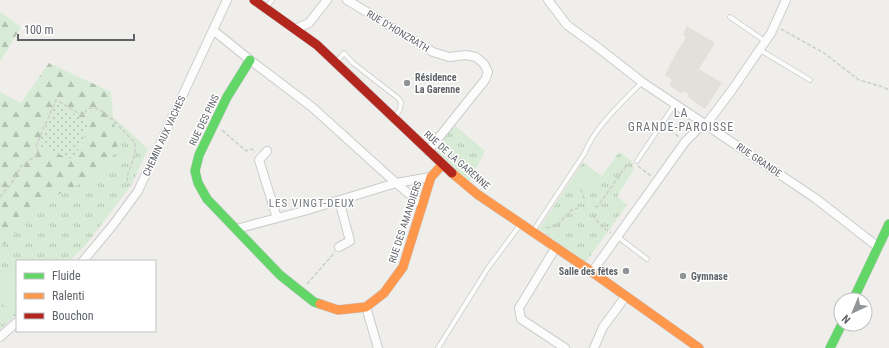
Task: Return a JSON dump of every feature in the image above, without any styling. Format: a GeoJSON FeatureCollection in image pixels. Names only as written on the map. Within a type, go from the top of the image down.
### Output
{"type":"FeatureCollection","features":[{"type":"Feature","properties":{"kind":"street","name":"CHEMIN AUX VACHES"},"geometry":{"type":"LineString","coordinates":[[84,260],[138,191],[227,0]]}},
{"type":"Feature","properties":{"kind":"street","name":"RUE DE LA GARENNE"},"geometry":{"type":"LineString","coordinates":[[254,0],[307,38],[335,62],[442,165],[477,194],[556,247],[699,348]]}},
{"type":"Feature","properties":{"kind":"street"},"geometry":{"type":"LineString","coordinates":[[295,29],[309,23],[327,0]]}},
{"type":"Feature","properties":{"kind":"street","name":"RUE D'HONZRATH"},"geometry":{"type":"LineString","coordinates":[[347,0],[433,52],[449,57],[466,55],[476,57],[484,64],[488,72],[485,80],[428,151]]}},
{"type":"Feature","properties":{"kind":"street","name":"RUE GRANDE"},"geometry":{"type":"LineString","coordinates":[[548,0],[567,25],[642,82],[815,198],[878,246]]}},
{"type":"Feature","properties":{"kind":"street"},"geometry":{"type":"LineString","coordinates":[[592,272],[685,142],[700,127],[708,122],[732,90],[775,26],[786,0]]}},
{"type":"Feature","properties":{"kind":"street"},"geometry":{"type":"LineString","coordinates":[[307,38],[309,23]]}},
{"type":"Feature","properties":{"kind":"street"},"geometry":{"type":"LineString","coordinates":[[213,30],[312,107],[422,205]]}},
{"type":"Feature","properties":{"kind":"street","name":"RUE DES PINS"},"geometry":{"type":"LineString","coordinates":[[236,229],[208,199],[198,183],[195,171],[199,155],[227,97],[250,60]]}},
{"type":"Feature","properties":{"kind":"street"},"geometry":{"type":"LineString","coordinates":[[267,151],[259,160],[277,218]]}},
{"type":"Feature","properties":{"kind":"street","name":"RUE DES AMANDIERS"},"geometry":{"type":"LineString","coordinates":[[366,307],[384,293],[403,267],[431,177],[442,165]]}},
{"type":"Feature","properties":{"kind":"street"},"geometry":{"type":"LineString","coordinates":[[378,348],[366,307],[335,309],[314,302],[280,275],[236,229],[396,183],[431,177]]}},
{"type":"Feature","properties":{"kind":"street"},"geometry":{"type":"LineString","coordinates":[[339,200],[350,241],[340,246]]}},
{"type":"Feature","properties":{"kind":"street"},"geometry":{"type":"LineString","coordinates":[[857,292],[889,224]]}},
{"type":"Feature","properties":{"kind":"street"},"geometry":{"type":"LineString","coordinates":[[556,247],[519,308],[521,319],[565,348]]}},
{"type":"Feature","properties":{"kind":"street"},"geometry":{"type":"LineString","coordinates":[[594,348],[603,327],[626,296]]}},
{"type":"Feature","properties":{"kind":"street"},"geometry":{"type":"LineString","coordinates":[[0,337],[16,323]]}},
{"type":"Feature","properties":{"kind":"street"},"geometry":{"type":"LineString","coordinates":[[830,348],[838,332]]}},
{"type":"Feature","properties":{"kind":"lane"},"geometry":{"type":"LineString","coordinates":[[266,8],[272,0]]}},
{"type":"Feature","properties":{"kind":"lane"},"geometry":{"type":"LineString","coordinates":[[730,17],[765,42]]}},
{"type":"Feature","properties":{"kind":"lane"},"geometry":{"type":"LineString","coordinates":[[760,50],[810,80]]}},
{"type":"Feature","properties":{"kind":"lane"},"geometry":{"type":"LineString","coordinates":[[335,62],[344,53],[398,98],[401,102],[400,109],[394,118]]}},
{"type":"Feature","properties":{"kind":"lane"},"geometry":{"type":"LineString","coordinates":[[532,231],[584,154],[589,141],[598,128],[642,82]]}},
{"type":"Feature","properties":{"kind":"lane"},"geometry":{"type":"LineString","coordinates":[[637,161],[675,104]]}},
{"type":"Feature","properties":{"kind":"lane"},"geometry":{"type":"LineString","coordinates":[[438,348],[488,268],[521,223]]}},
{"type":"Feature","properties":{"kind":"lane"},"geometry":{"type":"LineString","coordinates":[[618,237],[647,259]]}},
{"type":"Feature","properties":{"kind":"path"},"geometry":{"type":"LineString","coordinates":[[775,26],[824,53],[859,80],[889,90]]}},
{"type":"Feature","properties":{"kind":"path"},"geometry":{"type":"LineString","coordinates":[[0,197],[11,184],[21,166],[37,155],[38,150],[36,146],[56,100],[82,115],[86,110],[93,107],[102,110],[135,143],[135,154],[127,180],[128,184],[138,191]]}},
{"type":"Feature","properties":{"kind":"path"},"geometry":{"type":"LineString","coordinates":[[214,124],[246,150],[252,149],[262,158]]}},
{"type":"Feature","properties":{"kind":"path"},"geometry":{"type":"LineString","coordinates":[[662,124],[685,142]]}},
{"type":"Feature","properties":{"kind":"path"},"geometry":{"type":"LineString","coordinates":[[595,207],[598,206],[626,166],[633,163],[657,181]]}},
{"type":"Feature","properties":{"kind":"path"},"geometry":{"type":"LineString","coordinates":[[581,189],[585,201]]}},
{"type":"Feature","properties":{"kind":"path"},"geometry":{"type":"LineString","coordinates":[[532,231],[554,226],[560,223],[570,210],[578,208]]}},
{"type":"Feature","properties":{"kind":"path"},"geometry":{"type":"LineString","coordinates":[[592,215],[600,225],[618,237]]}},
{"type":"Feature","properties":{"kind":"path"},"geometry":{"type":"LineString","coordinates":[[301,292],[340,246]]}},
{"type":"Feature","properties":{"kind":"shaded area"},"geometry":{"type":"Polygon","coordinates":[[[687,26],[715,43],[699,69],[722,83],[705,109],[688,97],[689,95],[685,92],[680,93],[669,85],[672,80],[665,75],[676,53],[686,38],[683,35],[687,26]]]}},
{"type":"Feature","properties":{"kind":"green space"},"geometry":{"type":"Polygon","coordinates":[[[0,12],[21,27],[0,62],[0,12]]]}},
{"type":"Feature","properties":{"kind":"green space"},"geometry":{"type":"Polygon","coordinates":[[[49,63],[111,92],[113,117],[118,145],[106,168],[84,182],[0,248],[0,92],[21,103],[49,63]],[[56,103],[37,146],[74,160],[90,123],[56,103]]]}},
{"type":"Feature","properties":{"kind":"green space"},"geometry":{"type":"Polygon","coordinates":[[[56,103],[90,123],[74,160],[37,146],[56,103]]]}},
{"type":"Feature","properties":{"kind":"green space"},"geometry":{"type":"Polygon","coordinates":[[[113,117],[148,149],[132,184],[85,246],[70,260],[16,260],[16,315],[0,329],[0,248],[51,198],[84,182],[106,168],[118,145],[113,117]]]}},
{"type":"Feature","properties":{"kind":"green space"},"geometry":{"type":"Polygon","coordinates":[[[453,124],[485,151],[469,182],[437,153],[436,145],[453,124]]]}},
{"type":"Feature","properties":{"kind":"green space"},"geometry":{"type":"Polygon","coordinates":[[[619,152],[632,161],[634,169],[617,196],[627,205],[586,262],[539,229],[583,162],[602,176],[619,152]]]}},
{"type":"Feature","properties":{"kind":"green space"},"geometry":{"type":"Polygon","coordinates":[[[583,166],[601,178],[590,195],[572,183],[583,166]]]}},
{"type":"Feature","properties":{"kind":"green space"},"geometry":{"type":"Polygon","coordinates":[[[19,257],[22,260],[16,260],[16,300],[6,308],[0,302],[0,273],[19,257]]]}},
{"type":"Feature","properties":{"kind":"traffic: fast"},"geometry":{"type":"LineString","coordinates":[[250,60],[227,97],[199,155],[195,171],[198,183],[207,199],[280,275],[314,302],[320,304]]}},
{"type":"Feature","properties":{"kind":"traffic: fast"},"geometry":{"type":"LineString","coordinates":[[857,292],[889,224]]}},
{"type":"Feature","properties":{"kind":"traffic: fast"},"geometry":{"type":"LineString","coordinates":[[830,348],[838,332]]}},
{"type":"Feature","properties":{"kind":"traffic: slow"},"geometry":{"type":"LineString","coordinates":[[320,304],[338,310],[366,307],[384,293],[403,267],[431,177],[442,165]]}},
{"type":"Feature","properties":{"kind":"traffic: slow"},"geometry":{"type":"LineString","coordinates":[[452,173],[477,194],[592,272],[699,348]]}},
{"type":"Feature","properties":{"kind":"traffic: jam"},"geometry":{"type":"LineString","coordinates":[[254,0],[317,45],[452,173]]}},
{"type":"Feature","properties":{"kind":"place","name":"Résidence La Garenne"},"geometry":{"type":"Point","coordinates":[407,83]}},
{"type":"Feature","properties":{"kind":"place","name":"Salle des fêtes"},"geometry":{"type":"Point","coordinates":[626,271]}},
{"type":"Feature","properties":{"kind":"place","name":"Gymnase"},"geometry":{"type":"Point","coordinates":[683,276]}},
{"type":"Feature","properties":{"kind":"district","name":"LA GRANDE-PAROISSE"},"geometry":{"type":"Point","coordinates":[681,120]}},
{"type":"Feature","properties":{"kind":"district","name":"LES VINGT-DEUX"},"geometry":{"type":"Point","coordinates":[312,203]}}]}
